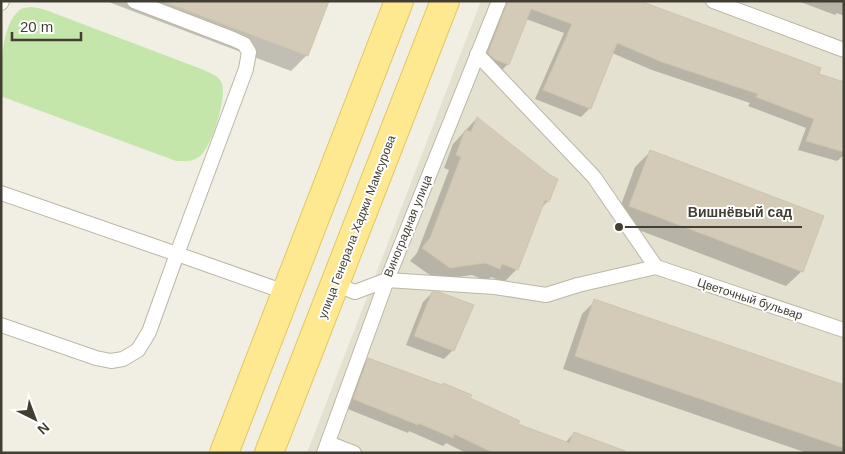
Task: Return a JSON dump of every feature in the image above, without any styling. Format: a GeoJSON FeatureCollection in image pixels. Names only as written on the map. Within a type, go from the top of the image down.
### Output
{"type":"FeatureCollection","features":[{"type":"Feature","properties":{"kind":"main road"},"geometry":{"type":"LineString","coordinates":[[224,453],[399,1]]}},
{"type":"Feature","properties":{"kind":"main road","name":"улица Генерала Хаджи Мамсурова"},"geometry":{"type":"LineString","coordinates":[[272,444],[445,1]]}},
{"type":"Feature","properties":{"kind":"main road"},"geometry":{"type":"LineString","coordinates":[[235,422],[272,444]]}},
{"type":"Feature","properties":{"kind":"lane"},"geometry":{"type":"LineString","coordinates":[[1,326],[96,358],[111,361],[123,359],[138,350],[149,332],[246,68],[249,52],[244,44],[233,39],[134,1]]}},
{"type":"Feature","properties":{"kind":"lane","name":"Виноградная улица"},"geometry":{"type":"LineString","coordinates":[[326,448],[387,280],[499,1]]}},
{"type":"Feature","properties":{"kind":"lane"},"geometry":{"type":"LineString","coordinates":[[713,1],[844,50]]}},
{"type":"Feature","properties":{"kind":"lane"},"geometry":{"type":"LineString","coordinates":[[335,284],[355,292],[387,280],[495,287],[546,295],[578,285],[656,267],[594,177],[477,54]]}},
{"type":"Feature","properties":{"kind":"lane"},"geometry":{"type":"LineString","coordinates":[[1,193],[285,292]]}},
{"type":"Feature","properties":{"kind":"lane","name":"Цветочный бульвар"},"geometry":{"type":"LineString","coordinates":[[656,267],[844,330]]}},
{"type":"Feature","properties":{"kind":"lane"},"geometry":{"type":"LineString","coordinates":[[326,448],[354,453]]}},
{"type":"Feature","properties":{"kind":"shaded area"},"geometry":{"type":"Polygon","coordinates":[[[481,1],[844,1],[844,453],[307,453],[481,1]]]}},
{"type":"Feature","properties":{"kind":"green space"},"geometry":{"type":"Polygon","coordinates":[[[32,7],[43,9],[204,70],[217,77],[222,84],[222,100],[217,123],[204,152],[194,160],[176,161],[3,97],[1,95],[1,73],[5,36],[14,16],[21,9],[32,7]]]}},
{"type":"Feature","properties":{"kind":"building"},"geometry":{"type":"Polygon","coordinates":[[[167,1],[329,1],[308,56],[167,3],[167,1]]]}},
{"type":"Feature","properties":{"kind":"building"},"geometry":{"type":"Polygon","coordinates":[[[508,1],[640,1],[821,68],[819,74],[844,82],[844,152],[806,141],[814,119],[756,97],[758,94],[662,62],[617,43],[591,109],[543,90],[572,24],[531,9],[509,65],[494,59],[488,53],[508,1]]]}},
{"type":"Feature","properties":{"kind":"building"},"geometry":{"type":"Polygon","coordinates":[[[477,117],[550,175],[558,179],[549,202],[545,200],[518,270],[502,264],[500,269],[485,263],[450,268],[422,248],[430,238],[461,157],[456,155],[465,130],[471,132],[477,117]]]}},
{"type":"Feature","properties":{"kind":"building"},"geometry":{"type":"Polygon","coordinates":[[[650,150],[824,216],[803,272],[629,206],[650,150]]]}},
{"type":"Feature","properties":{"kind":"building"},"geometry":{"type":"Polygon","coordinates":[[[432,292],[439,292],[474,305],[454,351],[414,336],[432,292]]]}},
{"type":"Feature","properties":{"kind":"building"},"geometry":{"type":"Polygon","coordinates":[[[594,299],[844,385],[844,448],[575,356],[594,299]]]}},
{"type":"Feature","properties":{"kind":"building"},"geometry":{"type":"Polygon","coordinates":[[[368,358],[442,385],[443,383],[472,395],[470,398],[520,421],[518,424],[569,443],[574,432],[625,451],[625,453],[494,453],[454,434],[453,438],[353,399],[368,358]]]}},
{"type":"Feature","properties":{"kind":"place","name":"Вишнёвый сад"},"geometry":{"type":"Point","coordinates":[619,227]}}]}
